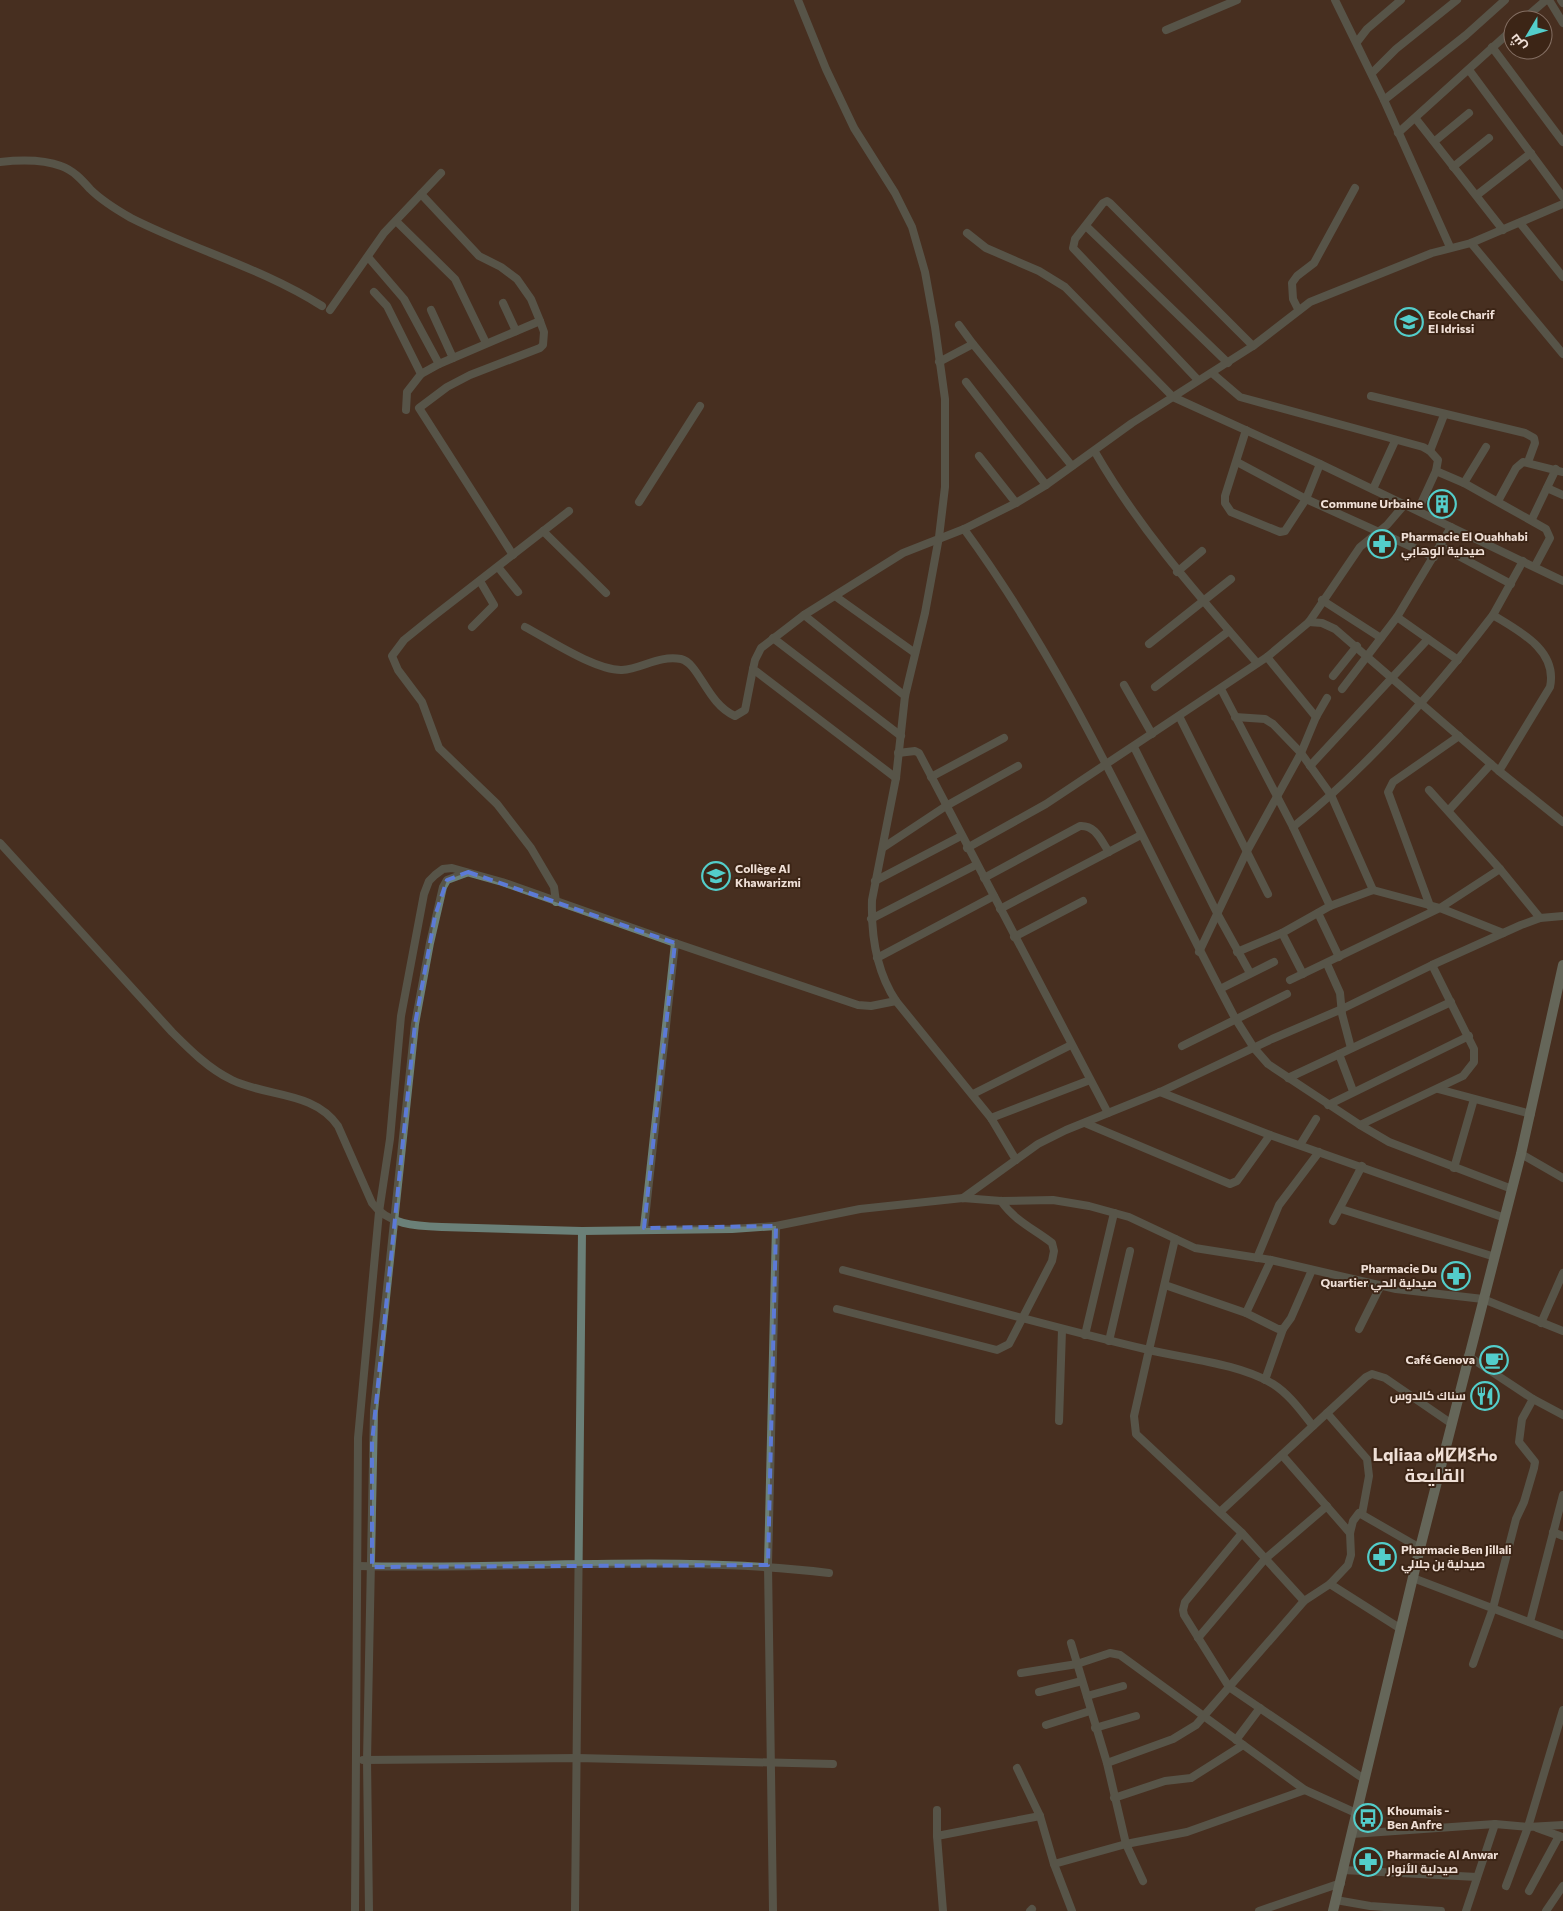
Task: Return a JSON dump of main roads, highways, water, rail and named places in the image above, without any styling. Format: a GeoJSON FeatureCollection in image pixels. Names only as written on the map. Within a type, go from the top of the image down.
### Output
{"type":"FeatureCollection","features":[{"type":"Feature","properties":{"kind":"main road"},"geometry":{"type":"LineString","coordinates":[[1334,1911],[1420,1548],[1559,1003],[1563,965]]}},
{"type":"Feature","properties":{"kind":"place","name":"Ecole Charif El Idrissi"},"geometry":{"type":"Point","coordinates":[1409,322]}},
{"type":"Feature","properties":{"kind":"place","name":"Commune Urbaine"},"geometry":{"type":"Point","coordinates":[1442,504]}},
{"type":"Feature","properties":{"kind":"place","name":"Pharmacie El Ouahhabi صيدلية الوهابي"},"geometry":{"type":"Point","coordinates":[1382,544]}},
{"type":"Feature","properties":{"kind":"place","name":"Collège Al Khawarizmi"},"geometry":{"type":"Point","coordinates":[716,876]}},
{"type":"Feature","properties":{"kind":"place","name":"Pharmacie Du Quartier صيدلية الحي"},"geometry":{"type":"Point","coordinates":[1456,1276]}},
{"type":"Feature","properties":{"kind":"place","name":"Café Genova"},"geometry":{"type":"Point","coordinates":[1494,1360]}},
{"type":"Feature","properties":{"kind":"place","name":"سناك كالدوس"},"geometry":{"type":"Point","coordinates":[1485,1396]}},
{"type":"Feature","properties":{"kind":"place","name":"Pharmacie Ben Jillali صيدلية بن جلالي"},"geometry":{"type":"Point","coordinates":[1382,1557]}},
{"type":"Feature","properties":{"kind":"place","name":"Khoumais - Ben Anfre"},"geometry":{"type":"Point","coordinates":[1368,1818]}},
{"type":"Feature","properties":{"kind":"place","name":"Pharmacie Al Anwar صيدلية الأنوار"},"geometry":{"type":"Point","coordinates":[1368,1862]}},
{"type":"Feature","properties":{"kind":"district","name":"Lqliaa ⴰⵍⵇⵍⵉⵄⴰ القليعة"},"geometry":{"type":"Point","coordinates":[1435,1465]}}]}
